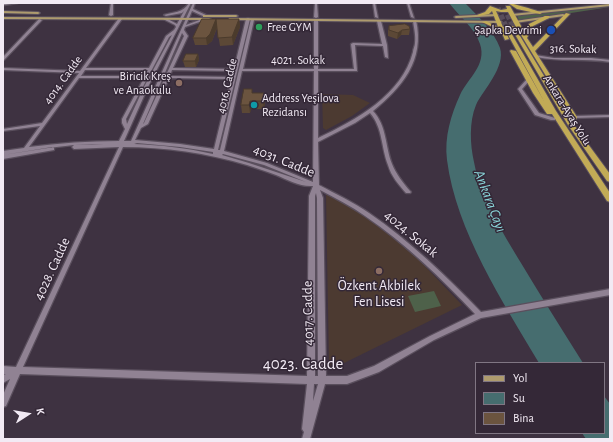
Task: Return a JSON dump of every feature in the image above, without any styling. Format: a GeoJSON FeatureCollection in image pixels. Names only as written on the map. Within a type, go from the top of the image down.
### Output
{"type":"FeatureCollection","features":[{"type":"Feature","properties":{"kind":"highway"},"geometry":{"type":"LineString","coordinates":[[502,3],[504,8]]}},
{"type":"Feature","properties":{"kind":"highway"},"geometry":{"type":"LineString","coordinates":[[508,3],[516,22]]}},
{"type":"Feature","properties":{"kind":"highway"},"geometry":{"type":"LineString","coordinates":[[508,3],[519,8],[540,13]]}},
{"type":"Feature","properties":{"kind":"highway"},"geometry":{"type":"LineString","coordinates":[[491,5],[501,12],[511,12]]}},
{"type":"Feature","properties":{"kind":"highway"},"geometry":{"type":"LineString","coordinates":[[491,5],[500,22],[525,38],[574,117],[568,127],[553,119],[528,80],[511,30]]}},
{"type":"Feature","properties":{"kind":"highway"},"geometry":{"type":"LineString","coordinates":[[479,16],[487,13],[491,5]]}},
{"type":"Feature","properties":{"kind":"highway"},"geometry":{"type":"LineString","coordinates":[[496,15],[511,12]]}},
{"type":"Feature","properties":{"kind":"highway"},"geometry":{"type":"LineString","coordinates":[[534,53],[568,14]]}},
{"type":"Feature","properties":{"kind":"highway"},"geometry":{"type":"LineString","coordinates":[[525,38],[531,25],[547,17]]}},
{"type":"Feature","properties":{"kind":"highway"},"geometry":{"type":"LineString","coordinates":[[484,22],[511,30]]}},
{"type":"Feature","properties":{"kind":"highway"},"geometry":{"type":"LineString","coordinates":[[500,22],[516,22]]}},
{"type":"Feature","properties":{"kind":"highway"},"geometry":{"type":"LineString","coordinates":[[511,30],[516,22]]}},
{"type":"Feature","properties":{"kind":"highway","name":"Ankara-Ayaş Yolu"},"geometry":{"type":"LineString","coordinates":[[511,30],[610,198]]}},
{"type":"Feature","properties":{"kind":"highway","name":"Ankara-Ayaş Yolu"},"geometry":{"type":"LineString","coordinates":[[568,127],[610,179]]}},
{"type":"Feature","properties":{"kind":"main road"},"geometry":{"type":"LineString","coordinates":[[511,12],[540,13],[610,5]]}},
{"type":"Feature","properties":{"kind":"main road"},"geometry":{"type":"LineString","coordinates":[[516,22],[610,9]]}},
{"type":"Feature","properties":{"kind":"main road"},"geometry":{"type":"LineString","coordinates":[[3,12],[165,17],[414,19],[500,22]]}},
{"type":"Feature","properties":{"kind":"main road"},"geometry":{"type":"LineString","coordinates":[[39,18],[92,15]]}},
{"type":"Feature","properties":{"kind":"main road"},"geometry":{"type":"LineString","coordinates":[[414,19],[496,15]]}},
{"type":"Feature","properties":{"kind":"main road"},"geometry":{"type":"LineString","coordinates":[[3,18],[120,19],[165,17]]}},
{"type":"Feature","properties":{"kind":"main road"},"geometry":{"type":"LineString","coordinates":[[206,17],[250,19],[316,18]]}},
{"type":"Feature","properties":{"kind":"street"},"geometry":{"type":"LineString","coordinates":[[5,4],[17,3]]}},
{"type":"Feature","properties":{"kind":"street"},"geometry":{"type":"LineString","coordinates":[[111,15],[112,3]]}},
{"type":"Feature","properties":{"kind":"street"},"geometry":{"type":"LineString","coordinates":[[132,143],[189,17],[190,3]]}},
{"type":"Feature","properties":{"kind":"street"},"geometry":{"type":"LineString","coordinates":[[127,129],[124,119],[146,77],[168,36],[176,29],[182,17],[194,3]]}},
{"type":"Feature","properties":{"kind":"street","name":"4017. Cadde"},"geometry":{"type":"LineString","coordinates":[[306,439],[322,381],[320,198],[316,186],[316,3]]}},
{"type":"Feature","properties":{"kind":"street"},"geometry":{"type":"LineString","coordinates":[[374,3],[387,57]]}},
{"type":"Feature","properties":{"kind":"street"},"geometry":{"type":"LineString","coordinates":[[316,140],[338,131],[370,110],[398,85],[412,63],[417,45],[414,19],[408,3]]}},
{"type":"Feature","properties":{"kind":"street"},"geometry":{"type":"LineString","coordinates":[[165,17],[190,8]]}},
{"type":"Feature","properties":{"kind":"street"},"geometry":{"type":"LineString","coordinates":[[190,8],[206,17]]}},
{"type":"Feature","properties":{"kind":"street"},"geometry":{"type":"LineString","coordinates":[[165,17],[176,24],[176,29]]}},
{"type":"Feature","properties":{"kind":"street"},"geometry":{"type":"LineString","coordinates":[[184,29],[206,17]]}},
{"type":"Feature","properties":{"kind":"street"},"geometry":{"type":"LineString","coordinates":[[3,59],[39,18]]}},
{"type":"Feature","properties":{"kind":"street","name":"4014. Cadde"},"geometry":{"type":"LineString","coordinates":[[25,151],[120,19]]}},
{"type":"Feature","properties":{"kind":"street","name":"4016. Cadde"},"geometry":{"type":"LineString","coordinates":[[221,154],[250,19]]}},
{"type":"Feature","properties":{"kind":"street","name":"4028. Cadde"},"geometry":{"type":"LineString","coordinates":[[3,403],[122,144],[127,129],[146,87],[176,29]]}},
{"type":"Feature","properties":{"kind":"street"},"geometry":{"type":"LineString","coordinates":[[139,127],[146,124],[168,77],[186,36],[184,29]]}},
{"type":"Feature","properties":{"kind":"street","name":"4021. Sokak"},"geometry":{"type":"LineString","coordinates":[[171,70],[356,70],[353,44],[384,45]]}},
{"type":"Feature","properties":{"kind":"street","name":"316. Sokak"},"geometry":{"type":"LineString","coordinates":[[534,53],[549,60],[597,59],[610,61]]}},
{"type":"Feature","properties":{"kind":"street"},"geometry":{"type":"LineString","coordinates":[[3,70],[151,69]]}},
{"type":"Feature","properties":{"kind":"street","name":"4016. Cadde"},"geometry":{"type":"LineString","coordinates":[[215,152],[233,78],[238,70]]}},
{"type":"Feature","properties":{"kind":"street"},"geometry":{"type":"LineString","coordinates":[[78,77],[146,77]]}},
{"type":"Feature","properties":{"kind":"street"},"geometry":{"type":"LineString","coordinates":[[168,77],[233,78]]}},
{"type":"Feature","properties":{"kind":"street"},"geometry":{"type":"LineString","coordinates":[[528,80],[520,89],[537,114],[553,119]]}},
{"type":"Feature","properties":{"kind":"street"},"geometry":{"type":"LineString","coordinates":[[370,110],[381,124],[390,164],[402,186],[408,192]]}},
{"type":"Feature","properties":{"kind":"street"},"geometry":{"type":"LineString","coordinates":[[574,117],[610,116]]}},
{"type":"Feature","properties":{"kind":"street"},"geometry":{"type":"LineString","coordinates":[[3,130],[44,124]]}},
{"type":"Feature","properties":{"kind":"street","name":"4031. Cadde"},"geometry":{"type":"LineString","coordinates":[[3,153],[132,143],[215,152],[252,164],[303,184],[316,186]]}},
{"type":"Feature","properties":{"kind":"street","name":"4031. Cadde"},"geometry":{"type":"LineString","coordinates":[[3,157],[25,151]]}},
{"type":"Feature","properties":{"kind":"street","name":"4017. Cadde"},"geometry":{"type":"LineString","coordinates":[[306,439],[311,380],[312,196],[316,186]]}},
{"type":"Feature","properties":{"kind":"street","name":"4024. Sokak"},"geometry":{"type":"LineString","coordinates":[[316,186],[348,202],[393,234],[444,277],[480,315]]}},
{"type":"Feature","properties":{"kind":"street","name":"4023. Cadde"},"geometry":{"type":"LineString","coordinates":[[3,370],[322,381],[347,380],[360,376],[432,338],[480,315],[610,292]]}},
{"type":"Feature","properties":{"kind":"street"},"geometry":{"type":"LineString","coordinates":[[3,379],[18,371]]}},
{"type":"Feature","properties":{"kind":"shaded area"},"geometry":{"type":"Polygon","coordinates":[[[610,7],[519,21],[517,15],[610,7]]]}},
{"type":"Feature","properties":{"kind":"shaded area"},"geometry":{"type":"Polygon","coordinates":[[[322,94],[353,95],[370,103],[352,116],[326,130],[323,128],[322,94]]]}},
{"type":"Feature","properties":{"kind":"shaded area","name":"Özkent Akbilek Fen Lisesi"},"geometry":{"type":"Polygon","coordinates":[[[326,193],[347,203],[378,225],[418,259],[462,305],[342,364],[329,366],[326,193]]]}},
{"type":"Feature","properties":{"kind":"shaded area"},"geometry":{"type":"Polygon","coordinates":[[[434,291],[441,306],[415,312],[408,296],[434,291]]]}},
{"type":"Feature","properties":{"kind":"water"},"geometry":{"type":"Polygon","coordinates":[[[449,3],[465,3],[480,18],[494,36],[500,48],[501,55],[497,70],[479,99],[472,119],[472,148],[477,176],[487,202],[507,239],[582,362],[538,362],[496,291],[460,213],[452,187],[447,160],[446,143],[451,118],[460,95],[476,71],[481,58],[478,38],[449,3]]]}},
{"type":"Feature","properties":{"kind":"water"},"geometry":{"type":"Polygon","coordinates":[[[605,397],[610,404],[610,439],[586,439],[583,434],[605,434],[605,397]]]}},
{"type":"Feature","properties":{"kind":"building"},"geometry":{"type":"Polygon","coordinates":[[[202,19],[216,19],[210,34],[206,38],[193,38],[202,19]]]}},
{"type":"Feature","properties":{"kind":"building"},"geometry":{"type":"Polygon","coordinates":[[[216,19],[239,19],[232,37],[218,38],[216,19]]]}},
{"type":"Feature","properties":{"kind":"building"},"geometry":{"type":"Polygon","coordinates":[[[405,24],[409,26],[410,29],[402,30],[398,33],[389,30],[389,26],[405,24]]]}},
{"type":"Feature","properties":{"kind":"building"},"geometry":{"type":"Polygon","coordinates":[[[186,54],[198,54],[195,61],[183,61],[186,54]]]}},
{"type":"Feature","properties":{"kind":"building"},"geometry":{"type":"Polygon","coordinates":[[[244,89],[252,89],[252,93],[264,93],[263,101],[250,101],[249,105],[241,105],[244,89]]]}},
{"type":"Feature","properties":{"kind":"tunnel"},"geometry":{"type":"LineString","coordinates":[[498,8],[508,31]]}},
{"type":"Feature","properties":{"kind":"tunnel"},"geometry":{"type":"LineString","coordinates":[[504,8],[515,31]]}},
{"type":"Feature","properties":{"kind":"place","name":"Free GYM"},"geometry":{"type":"Point","coordinates":[259,27]}},
{"type":"Feature","properties":{"kind":"place","name":"Şapka Devrimi"},"geometry":{"type":"Point","coordinates":[551,30]}},
{"type":"Feature","properties":{"kind":"place","name":"Biricik Kreş ve Anaokulu"},"geometry":{"type":"Point","coordinates":[179,83]}},
{"type":"Feature","properties":{"kind":"place","name":"Address Yeşilova Rezidansı"},"geometry":{"type":"Point","coordinates":[254,105]}},
{"type":"Feature","properties":{"kind":"place","name":"Özkent Akbilek Fen Lisesi"},"geometry":{"type":"Point","coordinates":[379,271]}},
{"type":"Feature","properties":{"kind":"water label","name":"Ankara Çayı"},"geometry":{"type":"Point","coordinates":[490,201]}}]}
